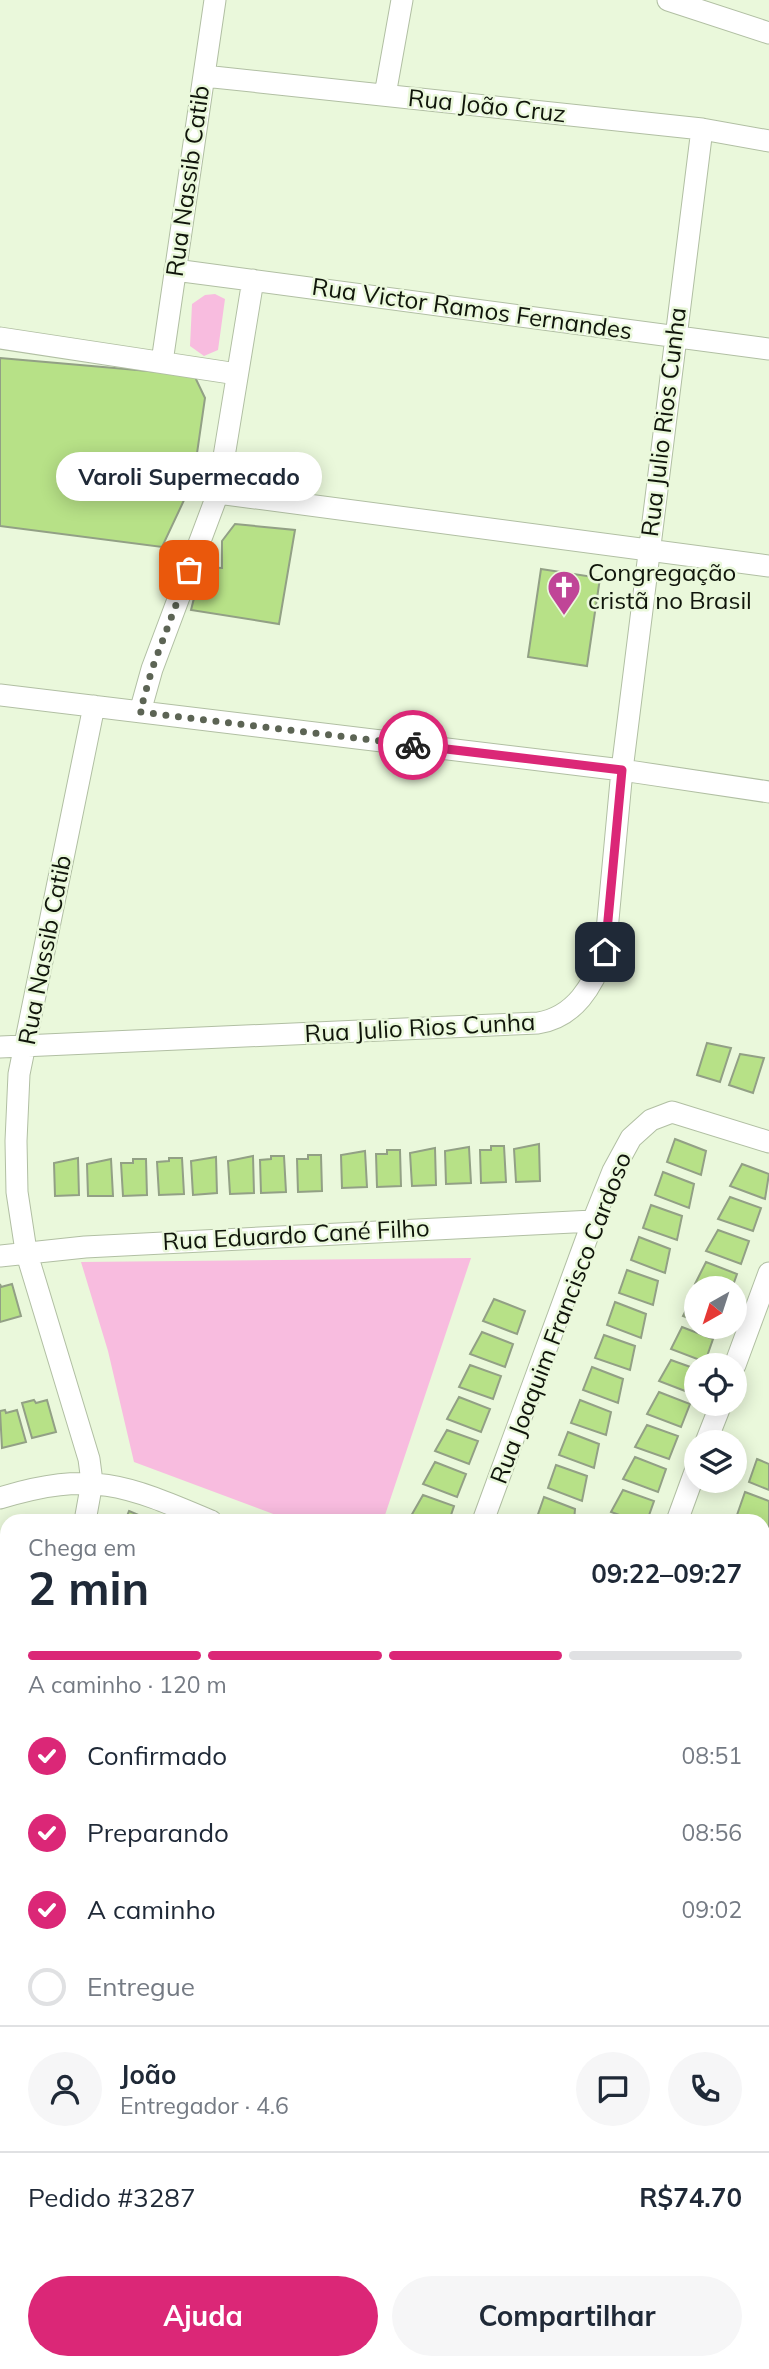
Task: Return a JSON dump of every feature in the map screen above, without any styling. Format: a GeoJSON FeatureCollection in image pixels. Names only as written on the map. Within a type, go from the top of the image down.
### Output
{"type":"FeatureCollection","features":[{"type":"Feature","properties":{"kind":"street","name":"Rua Nassib Catib"},"geometry":{"type":"LineString","coordinates":[[162,362],[215,0]]}},
{"type":"Feature","properties":{"kind":"street"},"geometry":{"type":"LineString","coordinates":[[385,95],[402,0]]}},
{"type":"Feature","properties":{"kind":"street"},"geometry":{"type":"LineString","coordinates":[[668,0],[704,6],[769,33]]}},
{"type":"Feature","properties":{"kind":"street","name":"Rua João Cruz"},"geometry":{"type":"LineString","coordinates":[[204,76],[702,129],[769,141]]}},
{"type":"Feature","properties":{"kind":"street","name":"Rua Julio Rios Cunha"},"geometry":{"type":"LineString","coordinates":[[0,1047],[555,1021],[580,1002],[598,971],[605,952],[622,770],[702,129]]}},
{"type":"Feature","properties":{"kind":"street","name":"Rua Victor Ramos Fernandes"},"geometry":{"type":"LineString","coordinates":[[175,270],[769,349]]}},
{"type":"Feature","properties":{"kind":"street"},"geometry":{"type":"LineString","coordinates":[[140,712],[152,669],[218,493],[253,280]]}},
{"type":"Feature","properties":{"kind":"street"},"geometry":{"type":"LineString","coordinates":[[0,338],[237,374]]}},
{"type":"Feature","properties":{"kind":"street"},"geometry":{"type":"LineString","coordinates":[[218,493],[769,566]]}},
{"type":"Feature","properties":{"kind":"street"},"geometry":{"type":"LineString","coordinates":[[0,695],[622,770],[769,792]]}},
{"type":"Feature","properties":{"kind":"street","name":"Rua Nassib Catib"},"geometry":{"type":"LineString","coordinates":[[86,1514],[92,1482],[85,1444],[26,1251],[17,1192],[16,1141],[19,1074],[94,706]]}},
{"type":"Feature","properties":{"kind":"street","name":"Rua Joaquim Francisco Cardoso"},"geometry":{"type":"LineString","coordinates":[[486,1514],[593,1221],[622,1152],[638,1131],[659,1116],[672,1112],[769,1142]]}},
{"type":"Feature","properties":{"kind":"street","name":"Rua Eduardo Cané Filho"},"geometry":{"type":"LineString","coordinates":[[0,1256],[26,1251],[397,1229],[593,1221]]}},
{"type":"Feature","properties":{"kind":"street"},"geometry":{"type":"LineString","coordinates":[[739,1353],[769,1273]]}},
{"type":"Feature","properties":{"kind":"street"},"geometry":{"type":"LineString","coordinates":[[0,1498],[58,1484],[92,1482],[127,1488],[193,1514]]}},
{"type":"Feature","properties":{"kind":"street"},"geometry":{"type":"LineString","coordinates":[[680,1514],[687,1493]]}},
{"type":"Feature","properties":{"kind":"shaded area"},"geometry":{"type":"Polygon","coordinates":[[[215,294],[225,299],[218,350],[204,356],[190,346],[192,304],[205,295],[215,294]]]}},
{"type":"Feature","properties":{"kind":"shaded area"},"geometry":{"type":"Polygon","coordinates":[[[471,1258],[385,1514],[273,1514],[134,1462],[108,1351],[81,1262],[471,1258]]]}},
{"type":"Feature","properties":{"kind":"building"},"geometry":{"type":"Polygon","coordinates":[[[0,358],[194,375],[205,398],[193,481],[162,547],[0,526],[0,358]]]}},
{"type":"Feature","properties":{"kind":"building"},"geometry":{"type":"Polygon","coordinates":[[[235,524],[295,530],[279,624],[191,610],[202,567],[222,568],[222,541],[235,524]]]}},
{"type":"Feature","properties":{"kind":"building","name":"Congregação cristã no Brasil"},"geometry":{"type":"Polygon","coordinates":[[[541,569],[600,578],[587,666],[528,657],[541,569]]]}},
{"type":"Feature","properties":{"kind":"building"},"geometry":{"type":"Polygon","coordinates":[[[707,1043],[731,1048],[720,1082],[697,1075],[707,1043]]]}},
{"type":"Feature","properties":{"kind":"building"},"geometry":{"type":"Polygon","coordinates":[[[740,1054],[764,1058],[753,1093],[729,1085],[740,1054]]]}},
{"type":"Feature","properties":{"kind":"building"},"geometry":{"type":"Polygon","coordinates":[[[675,1139],[706,1151],[701,1175],[667,1162],[675,1139]]]}},
{"type":"Feature","properties":{"kind":"building"},"geometry":{"type":"Polygon","coordinates":[[[539,1144],[540,1181],[516,1182],[514,1149],[539,1144]]]}},
{"type":"Feature","properties":{"kind":"building"},"geometry":{"type":"Polygon","coordinates":[[[491,1146],[504,1146],[506,1182],[481,1183],[480,1150],[491,1150],[491,1146]]]}},
{"type":"Feature","properties":{"kind":"building"},"geometry":{"type":"Polygon","coordinates":[[[469,1147],[471,1183],[446,1184],[445,1151],[469,1147]]]}},
{"type":"Feature","properties":{"kind":"building"},"geometry":{"type":"Polygon","coordinates":[[[435,1148],[436,1185],[412,1186],[410,1153],[435,1148]]]}},
{"type":"Feature","properties":{"kind":"building"},"geometry":{"type":"Polygon","coordinates":[[[387,1150],[400,1150],[401,1186],[377,1187],[376,1154],[387,1154],[387,1150]]]}},
{"type":"Feature","properties":{"kind":"building"},"geometry":{"type":"Polygon","coordinates":[[[365,1151],[367,1187],[342,1188],[341,1155],[365,1151]]]}},
{"type":"Feature","properties":{"kind":"building"},"geometry":{"type":"Polygon","coordinates":[[[308,1155],[321,1155],[322,1191],[298,1192],[297,1159],[308,1159],[308,1155]]]}},
{"type":"Feature","properties":{"kind":"building"},"geometry":{"type":"Polygon","coordinates":[[[253,1156],[254,1193],[230,1194],[228,1161],[253,1156]]]}},
{"type":"Feature","properties":{"kind":"building"},"geometry":{"type":"Polygon","coordinates":[[[271,1156],[284,1156],[286,1192],[261,1193],[260,1160],[271,1159],[271,1156]]]}},
{"type":"Feature","properties":{"kind":"building"},"geometry":{"type":"Polygon","coordinates":[[[216,1157],[217,1193],[193,1195],[191,1161],[216,1157]]]}},
{"type":"Feature","properties":{"kind":"building"},"geometry":{"type":"Polygon","coordinates":[[[78,1158],[79,1195],[55,1196],[54,1163],[78,1158]]]}},
{"type":"Feature","properties":{"kind":"building"},"geometry":{"type":"Polygon","coordinates":[[[169,1158],[182,1158],[184,1194],[159,1195],[157,1162],[169,1161],[169,1158]]]}},
{"type":"Feature","properties":{"kind":"building"},"geometry":{"type":"Polygon","coordinates":[[[111,1159],[113,1196],[88,1196],[87,1164],[111,1159]]]}},
{"type":"Feature","properties":{"kind":"building"},"geometry":{"type":"Polygon","coordinates":[[[133,1159],[146,1159],[147,1195],[123,1196],[121,1163],[133,1163],[133,1159]]]}},
{"type":"Feature","properties":{"kind":"building"},"geometry":{"type":"Polygon","coordinates":[[[742,1164],[769,1174],[765,1199],[730,1186],[742,1164]]]}},
{"type":"Feature","properties":{"kind":"building"},"geometry":{"type":"Polygon","coordinates":[[[663,1172],[694,1184],[689,1208],[655,1195],[663,1172]]]}},
{"type":"Feature","properties":{"kind":"building"},"geometry":{"type":"Polygon","coordinates":[[[730,1197],[761,1208],[753,1231],[718,1219],[730,1197]]]}},
{"type":"Feature","properties":{"kind":"building"},"geometry":{"type":"Polygon","coordinates":[[[651,1205],[682,1216],[677,1240],[643,1228],[651,1205]]]}},
{"type":"Feature","properties":{"kind":"building"},"geometry":{"type":"Polygon","coordinates":[[[718,1230],[749,1241],[741,1264],[706,1251],[718,1230]]]}},
{"type":"Feature","properties":{"kind":"building"},"geometry":{"type":"Polygon","coordinates":[[[639,1237],[670,1249],[665,1273],[631,1260],[639,1237]]]}},
{"type":"Feature","properties":{"kind":"building"},"geometry":{"type":"Polygon","coordinates":[[[706,1262],[737,1274],[736,1276],[699,1276],[706,1262]]]}},
{"type":"Feature","properties":{"kind":"building"},"geometry":{"type":"Polygon","coordinates":[[[627,1270],[658,1281],[653,1305],[619,1293],[627,1270]]]}},
{"type":"Feature","properties":{"kind":"building"},"geometry":{"type":"Polygon","coordinates":[[[0,1284],[1,1287],[12,1284],[21,1316],[0,1322],[0,1284]]]}},
{"type":"Feature","properties":{"kind":"building"},"geometry":{"type":"Polygon","coordinates":[[[494,1299],[525,1311],[517,1334],[483,1321],[494,1299]]]}},
{"type":"Feature","properties":{"kind":"building"},"geometry":{"type":"Polygon","coordinates":[[[615,1302],[646,1314],[641,1338],[607,1325],[615,1302]]]}},
{"type":"Feature","properties":{"kind":"building"},"geometry":{"type":"Polygon","coordinates":[[[682,1327],[684,1339],[713,1339],[708,1353],[684,1354],[671,1349],[682,1327]]]}},
{"type":"Feature","properties":{"kind":"building"},"geometry":{"type":"Polygon","coordinates":[[[482,1332],[513,1344],[505,1367],[470,1354],[482,1332]]]}},
{"type":"Feature","properties":{"kind":"building"},"geometry":{"type":"Polygon","coordinates":[[[604,1335],[635,1346],[630,1370],[595,1358],[604,1335]]]}},
{"type":"Feature","properties":{"kind":"building"},"geometry":{"type":"Polygon","coordinates":[[[671,1360],[684,1365],[684,1391],[659,1381],[671,1360]]]}},
{"type":"Feature","properties":{"kind":"building"},"geometry":{"type":"Polygon","coordinates":[[[470,1365],[501,1376],[493,1399],[459,1387],[470,1365]]]}},
{"type":"Feature","properties":{"kind":"building"},"geometry":{"type":"Polygon","coordinates":[[[592,1367],[623,1379],[618,1403],[583,1390],[592,1367]]]}},
{"type":"Feature","properties":{"kind":"building"},"geometry":{"type":"Polygon","coordinates":[[[659,1392],[684,1402],[685,1416],[681,1427],[647,1414],[659,1392]]]}},
{"type":"Feature","properties":{"kind":"building"},"geometry":{"type":"Polygon","coordinates":[[[459,1397],[490,1409],[481,1432],[447,1419],[459,1397]]]}},
{"type":"Feature","properties":{"kind":"building"},"geometry":{"type":"Polygon","coordinates":[[[34,1400],[36,1403],[47,1400],[56,1432],[32,1438],[22,1403],[34,1400]]]}},
{"type":"Feature","properties":{"kind":"building"},"geometry":{"type":"Polygon","coordinates":[[[580,1400],[611,1412],[606,1435],[571,1423],[580,1400]]]}},
{"type":"Feature","properties":{"kind":"building"},"geometry":{"type":"Polygon","coordinates":[[[5,1410],[6,1413],[17,1410],[26,1442],[2,1448],[0,1411],[5,1410]]]}},
{"type":"Feature","properties":{"kind":"building"},"geometry":{"type":"Polygon","coordinates":[[[647,1425],[678,1436],[669,1459],[635,1447],[647,1425]]]}},
{"type":"Feature","properties":{"kind":"building"},"geometry":{"type":"Polygon","coordinates":[[[447,1430],[478,1441],[469,1464],[435,1451],[447,1430]]]}},
{"type":"Feature","properties":{"kind":"building"},"geometry":{"type":"Polygon","coordinates":[[[568,1432],[599,1444],[594,1468],[559,1455],[568,1432]]]}},
{"type":"Feature","properties":{"kind":"building"},"geometry":{"type":"Polygon","coordinates":[[[635,1457],[666,1469],[658,1492],[623,1479],[635,1457]]]}},
{"type":"Feature","properties":{"kind":"building"},"geometry":{"type":"Polygon","coordinates":[[[757,1459],[769,1464],[769,1490],[749,1482],[757,1459]]]}},
{"type":"Feature","properties":{"kind":"building"},"geometry":{"type":"Polygon","coordinates":[[[435,1462],[466,1474],[457,1497],[423,1484],[435,1462]]]}},
{"type":"Feature","properties":{"kind":"building"},"geometry":{"type":"Polygon","coordinates":[[[556,1465],[587,1476],[582,1501],[548,1488],[556,1465]]]}},
{"type":"Feature","properties":{"kind":"building"},"geometry":{"type":"Polygon","coordinates":[[[623,1490],[654,1501],[649,1514],[611,1512],[623,1490]]]}},
{"type":"Feature","properties":{"kind":"building"},"geometry":{"type":"Polygon","coordinates":[[[745,1493],[769,1501],[769,1514],[737,1514],[745,1493]]]}},
{"type":"Feature","properties":{"kind":"building"},"geometry":{"type":"Polygon","coordinates":[[[423,1495],[454,1506],[451,1514],[412,1514],[423,1495]]]}},
{"type":"Feature","properties":{"kind":"building"},"geometry":{"type":"Polygon","coordinates":[[[544,1497],[575,1509],[575,1514],[538,1514],[544,1497]]]}},
{"type":"Feature","properties":{"kind":"way so far"},"geometry":{"type":"LineString","coordinates":[[189,570],[152,669],[140,712],[413,745]]}},
{"type":"Feature","properties":{"kind":"place","name":"Varoli Supermecado"},"geometry":{"type":"Point","coordinates":[189,570]}},
{"type":"Feature","properties":{"kind":"place","name":"Congregação cristã no Brasil"},"geometry":{"type":"Point","coordinates":[564,617]}},
{"type":"Feature","properties":{"kind":"route"},"geometry":{"type":"LineString","coordinates":[[413,745],[622,770],[605,952]]}}]}
